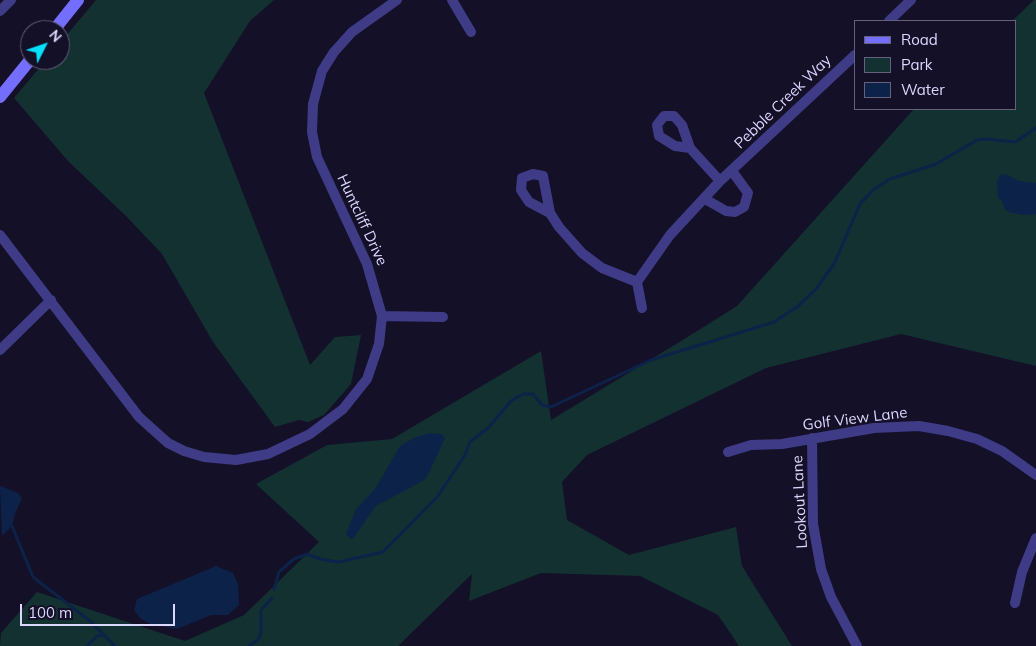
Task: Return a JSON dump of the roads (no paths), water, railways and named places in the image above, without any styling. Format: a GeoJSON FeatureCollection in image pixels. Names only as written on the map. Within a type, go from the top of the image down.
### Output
{"type":"FeatureCollection","features":[{"type":"Feature","properties":{"kind":"street"},"geometry":{"type":"LineString","coordinates":[[0,11],[11,0]]}},
{"type":"Feature","properties":{"kind":"street"},"geometry":{"type":"LineString","coordinates":[[62,20],[78,0]]}},
{"type":"Feature","properties":{"kind":"street","name":"Huntcliff Drive"},"geometry":{"type":"LineString","coordinates":[[0,235],[51,300],[98,365],[151,430],[184,452],[222,460],[253,457],[283,448],[310,434],[343,409],[361,388],[372,367],[379,344],[382,316],[367,264],[317,157],[311,119],[316,86],[334,52],[352,32],[397,0]]}},
{"type":"Feature","properties":{"kind":"street"},"geometry":{"type":"LineString","coordinates":[[452,0],[472,32]]}},
{"type":"Feature","properties":{"kind":"street"},"geometry":{"type":"LineString","coordinates":[[890,20],[899,4],[911,0]]}},
{"type":"Feature","properties":{"kind":"street","name":"Pebble Creek Way"},"geometry":{"type":"LineString","coordinates":[[637,282],[670,235],[720,182],[854,56]]}},
{"type":"Feature","properties":{"kind":"street"},"geometry":{"type":"LineString","coordinates":[[0,97],[22,70]]}},
{"type":"Feature","properties":{"kind":"street"},"geometry":{"type":"LineString","coordinates":[[690,148],[720,182]]}},
{"type":"Feature","properties":{"kind":"street","name":"Pebble Creek Way"},"geometry":{"type":"LineString","coordinates":[[705,199],[726,212],[736,212],[744,208],[748,198],[747,189],[732,171]]}},
{"type":"Feature","properties":{"kind":"street"},"geometry":{"type":"LineString","coordinates":[[550,213],[566,236],[587,258],[609,271],[637,282],[642,308]]}},
{"type":"Feature","properties":{"kind":"street"},"geometry":{"type":"LineString","coordinates":[[0,350],[51,300]]}},
{"type":"Feature","properties":{"kind":"street"},"geometry":{"type":"LineString","coordinates":[[382,316],[443,316]]}},
{"type":"Feature","properties":{"kind":"street","name":"Golf View Lane"},"geometry":{"type":"LineString","coordinates":[[728,452],[751,445],[782,444],[892,426],[919,426],[948,430],[976,439],[1002,451],[1036,474]]}},
{"type":"Feature","properties":{"kind":"street","name":"Lookout Lane"},"geometry":{"type":"LineString","coordinates":[[812,438],[813,524],[821,569],[834,604],[857,646]]}},
{"type":"Feature","properties":{"kind":"street"},"geometry":{"type":"LineString","coordinates":[[1015,603],[1022,572],[1036,538]]}},
{"type":"Feature","properties":{"kind":"water"},"geometry":{"type":"Polygon","coordinates":[[[1006,174],[1019,181],[1036,183],[1036,214],[1023,215],[1008,212],[1004,208],[1003,202],[998,198],[997,181],[1000,175],[1006,174]]]}},
{"type":"Feature","properties":{"kind":"water"},"geometry":{"type":"Polygon","coordinates":[[[430,433],[441,434],[445,438],[426,479],[376,506],[352,540],[346,534],[356,509],[375,489],[400,446],[414,438],[430,433]]]}},
{"type":"Feature","properties":{"kind":"water"},"geometry":{"type":"Polygon","coordinates":[[[0,486],[18,493],[22,498],[12,526],[2,536],[0,486]]]}},
{"type":"Feature","properties":{"kind":"water"},"geometry":{"type":"Polygon","coordinates":[[[216,566],[233,573],[238,584],[239,605],[228,615],[211,615],[177,629],[150,624],[140,618],[134,610],[137,599],[216,566]]]}},
{"type":"Feature","properties":{"kind":"waterway"},"geometry":{"type":"LineString","coordinates":[[274,589],[279,572],[294,559],[307,554],[320,559],[339,562],[383,552],[438,496],[465,455],[470,442],[488,428],[511,401],[523,394],[533,394],[542,405],[551,407],[651,360],[774,322],[797,307],[816,289],[834,264],[860,204],[874,189],[890,179],[936,164],[977,140],[987,139],[1015,142],[1036,128]]}},
{"type":"Feature","properties":{"kind":"waterway"},"geometry":{"type":"LineString","coordinates":[[12,526],[33,577],[89,620],[115,646]]}},
{"type":"Feature","properties":{"kind":"waterway"},"geometry":{"type":"LineString","coordinates":[[249,646],[259,639],[261,610],[272,598]]}},
{"type":"Feature","properties":{"kind":"waterway"},"geometry":{"type":"LineString","coordinates":[[87,646],[97,636],[103,635]]}}]}
